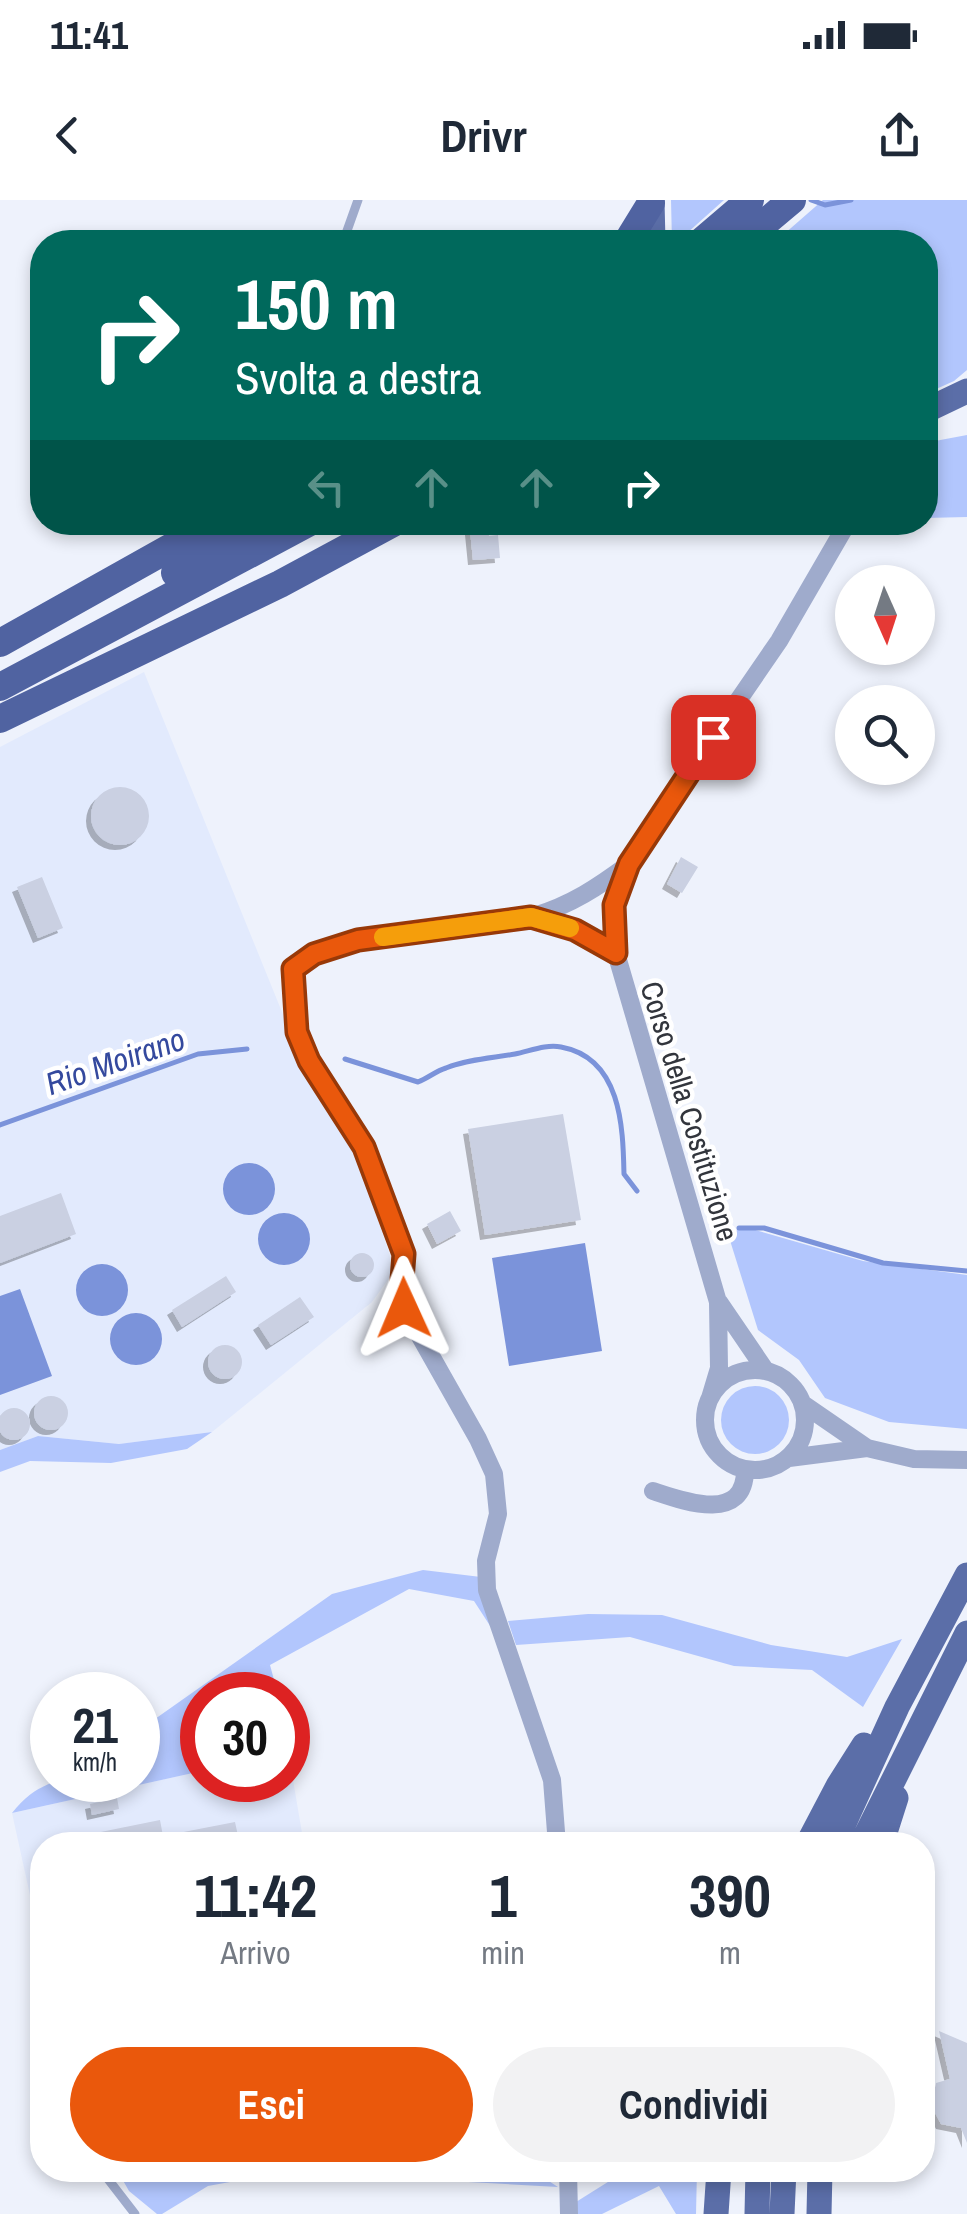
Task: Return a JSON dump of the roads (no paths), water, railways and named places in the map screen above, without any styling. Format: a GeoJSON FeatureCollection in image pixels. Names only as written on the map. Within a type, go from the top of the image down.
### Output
{"type":"FeatureCollection","features":[{"type":"Feature","properties":{"kind":"highway"},"geometry":{"type":"LineString","coordinates":[[715,230],[750,200]]}},
{"type":"Feature","properties":{"kind":"highway"},"geometry":{"type":"LineString","coordinates":[[756,230],[792,200]]}},
{"type":"Feature","properties":{"kind":"highway"},"geometry":{"type":"LineString","coordinates":[[634,230],[651,202]]}},
{"type":"Feature","properties":{"kind":"highway"},"geometry":{"type":"LineString","coordinates":[[0,643],[193,535]]}},
{"type":"Feature","properties":{"kind":"highway"},"geometry":{"type":"LineString","coordinates":[[0,668],[241,535]]}},
{"type":"Feature","properties":{"kind":"highway"},"geometry":{"type":"LineString","coordinates":[[0,687],[286,535]]}},
{"type":"Feature","properties":{"kind":"highway"},"geometry":{"type":"LineString","coordinates":[[0,719],[280,584],[371,535]]}},
{"type":"Feature","properties":{"kind":"main road"},"geometry":{"type":"LineString","coordinates":[[651,202],[652,230]]}},
{"type":"Feature","properties":{"kind":"main road"},"geometry":{"type":"LineString","coordinates":[[938,406],[964,395]]}},
{"type":"Feature","properties":{"kind":"main road"},"geometry":{"type":"LineString","coordinates":[[840,1832],[897,1708],[967,1575]]}},
{"type":"Feature","properties":{"kind":"main road"},"geometry":{"type":"LineString","coordinates":[[866,1832],[967,1633]]}},
{"type":"Feature","properties":{"kind":"main road"},"geometry":{"type":"LineString","coordinates":[[814,1832],[855,1759],[897,1708]]}},
{"type":"Feature","properties":{"kind":"main road"},"geometry":{"type":"LineString","coordinates":[[885,1832],[915,1732]]}},
{"type":"Feature","properties":{"kind":"main road"},"geometry":{"type":"LineString","coordinates":[[716,2214],[718,2182]]}},
{"type":"Feature","properties":{"kind":"main road"},"geometry":{"type":"LineString","coordinates":[[757,2214],[758,2182]]}},
{"type":"Feature","properties":{"kind":"main road"},"geometry":{"type":"LineString","coordinates":[[782,2214],[783,2182]]}},
{"type":"Feature","properties":{"kind":"main road"},"geometry":{"type":"LineString","coordinates":[[819,2214],[820,2182]]}},
{"type":"Feature","properties":{"kind":"street","name":"Corso della Costituzione"},"geometry":{"type":"LineString","coordinates":[[718,1302],[616,953],[614,905],[629,864],[779,641],[841,535]]}},
{"type":"Feature","properties":{"kind":"street"},"geometry":{"type":"LineString","coordinates":[[556,1832],[552,1780],[487,1590],[486,1561],[498,1514],[494,1474],[404,1308],[404,1254],[364,1147],[309,1061],[297,1032],[293,969],[314,954],[358,940],[531,917],[586,896],[629,864]]}},
{"type":"Feature","properties":{"kind":"street"},"geometry":{"type":"LineString","coordinates":[[531,917],[575,930],[616,953]]}},
{"type":"Feature","properties":{"kind":"street"},"geometry":{"type":"LineString","coordinates":[[718,1302],[766,1371]]}},
{"type":"Feature","properties":{"kind":"street"},"geometry":{"type":"LineString","coordinates":[[718,1302],[720,1368],[705,1428],[719,1456],[746,1470],[776,1466],[789,1458],[867,1448],[914,1459],[967,1460]]}},
{"type":"Feature","properties":{"kind":"street"},"geometry":{"type":"LineString","coordinates":[[710,1398],[719,1384],[733,1374],[750,1370],[782,1377],[803,1404],[804,1433],[789,1458]]}},
{"type":"Feature","properties":{"kind":"street"},"geometry":{"type":"LineString","coordinates":[[803,1404],[867,1448]]}},
{"type":"Feature","properties":{"kind":"street"},"geometry":{"type":"LineString","coordinates":[[653,1491],[691,1504],[719,1504],[739,1492],[746,1470]]}},
{"type":"Feature","properties":{"kind":"street"},"geometry":{"type":"LineString","coordinates":[[568,2182],[569,2214]]}},
{"type":"Feature","properties":{"kind":"lane"},"geometry":{"type":"LineString","coordinates":[[347,230],[358,200]]}},
{"type":"Feature","properties":{"kind":"lane"},"geometry":{"type":"LineString","coordinates":[[110,2182],[135,2214]]}},
{"type":"Feature","properties":{"kind":"waterway"},"geometry":{"type":"LineString","coordinates":[[811,200],[825,205],[851,200]]}},
{"type":"Feature","properties":{"kind":"waterway","name":"Rio Moirano"},"geometry":{"type":"LineString","coordinates":[[345,1059],[418,1082],[463,1063],[544,1047],[561,1047],[581,1054],[596,1065],[615,1097],[624,1174],[637,1191]]}},
{"type":"Feature","properties":{"kind":"waterway","name":"Rio Moirano"},"geometry":{"type":"LineString","coordinates":[[0,1125],[198,1054],[247,1049]]}},
{"type":"Feature","properties":{"kind":"waterway","name":"Rio Moirano"},"geometry":{"type":"LineString","coordinates":[[739,1228],[764,1228],[883,1263],[967,1271]]}}]}
